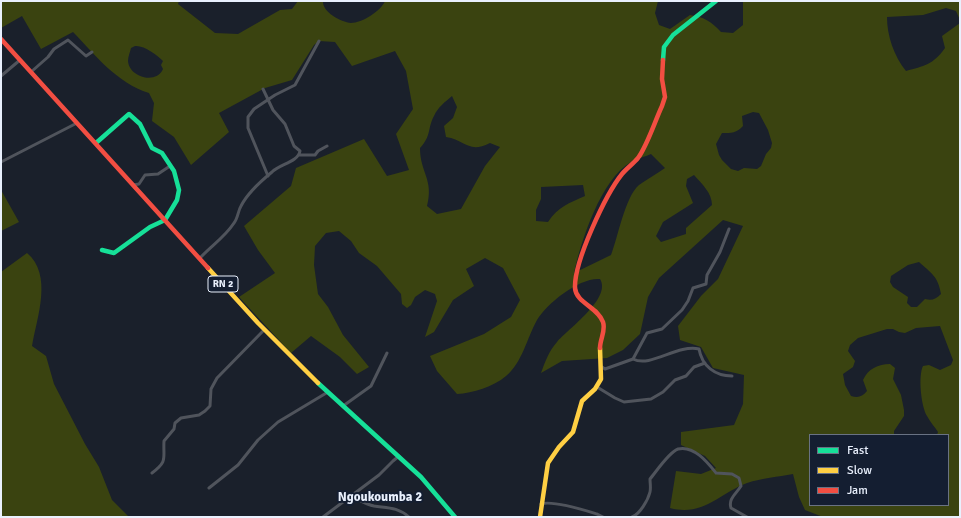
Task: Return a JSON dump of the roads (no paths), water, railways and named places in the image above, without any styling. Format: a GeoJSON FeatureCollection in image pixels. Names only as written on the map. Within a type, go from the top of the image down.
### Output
{"type":"FeatureCollection","features":[{"type":"Feature","properties":{"kind":"street"},"geometry":{"type":"LineString","coordinates":[[540,517],[548,463],[559,447],[573,432],[582,402],[597,386],[601,379],[602,367],[600,344],[604,328],[603,322],[597,311],[578,297],[575,289],[577,269],[597,217],[622,174],[638,158],[662,106],[665,97],[662,79],[664,48],[673,35],[716,1]]}},
{"type":"Feature","properties":{"kind":"street","name":"RN 2"},"geometry":{"type":"LineString","coordinates":[[1,39],[258,321],[264,330],[328,392],[400,456],[421,477],[455,517]]}},
{"type":"Feature","properties":{"kind":"street"},"geometry":{"type":"LineString","coordinates":[[31,72],[48,57],[54,49],[68,40],[86,56],[92,52]]}},
{"type":"Feature","properties":{"kind":"street"},"geometry":{"type":"LineString","coordinates":[[268,176],[248,128],[248,118],[254,109],[295,85],[319,41]]}},
{"type":"Feature","properties":{"kind":"street"},"geometry":{"type":"LineString","coordinates":[[1,76],[20,60]]}},
{"type":"Feature","properties":{"kind":"street"},"geometry":{"type":"LineString","coordinates":[[263,89],[267,100],[285,124],[294,146],[300,151],[299,155]]}},
{"type":"Feature","properties":{"kind":"street"},"geometry":{"type":"LineString","coordinates":[[96,143],[129,114],[136,117],[152,148],[162,153],[170,166],[177,179],[179,190],[177,200],[165,220],[150,227],[114,253],[102,250]]}},
{"type":"Feature","properties":{"kind":"street"},"geometry":{"type":"LineString","coordinates":[[1,162],[77,123]]}},
{"type":"Feature","properties":{"kind":"street"},"geometry":{"type":"LineString","coordinates":[[200,258],[235,222],[241,206],[276,168],[294,160],[299,155],[315,155],[318,151],[328,146]]}},
{"type":"Feature","properties":{"kind":"street"},"geometry":{"type":"LineString","coordinates":[[133,185],[138,184],[143,180],[145,175],[158,174],[170,166]]}},
{"type":"Feature","properties":{"kind":"street"},"geometry":{"type":"LineString","coordinates":[[633,359],[647,333],[662,328],[682,310],[688,301],[693,288],[706,284],[707,275],[720,252],[729,229]]}},
{"type":"Feature","properties":{"kind":"street"},"geometry":{"type":"LineString","coordinates":[[152,473],[162,465],[165,459],[164,441],[174,429],[175,423],[181,418],[199,415],[210,406],[212,389],[217,378],[264,330]]}},
{"type":"Feature","properties":{"kind":"street"},"geometry":{"type":"LineString","coordinates":[[602,367],[605,369],[633,359],[643,362],[677,350],[694,347],[699,349],[705,363],[720,376],[732,376]]}},
{"type":"Feature","properties":{"kind":"street"},"geometry":{"type":"LineString","coordinates":[[344,406],[371,386],[388,353]]}},
{"type":"Feature","properties":{"kind":"street"},"geometry":{"type":"LineString","coordinates":[[597,386],[624,402],[651,400],[663,392],[675,380],[686,376],[694,367],[705,363]]}},
{"type":"Feature","properties":{"kind":"street"},"geometry":{"type":"LineString","coordinates":[[209,488],[238,465],[258,440],[278,422],[328,392]]}},
{"type":"Feature","properties":{"kind":"street"},"geometry":{"type":"LineString","coordinates":[[632,517],[636,516],[642,510],[650,492],[650,479],[671,453],[677,449],[682,449],[703,458],[716,473],[732,474],[739,478],[741,486],[731,499],[730,504],[731,508],[747,517]]}},
{"type":"Feature","properties":{"kind":"street"},"geometry":{"type":"LineString","coordinates":[[323,517],[380,475],[400,456]]}},
{"type":"Feature","properties":{"kind":"street"},"geometry":{"type":"LineString","coordinates":[[350,496],[374,506],[394,508],[403,512],[409,517]]}},
{"type":"Feature","properties":{"kind":"street"},"geometry":{"type":"LineString","coordinates":[[541,504],[547,502],[556,503],[597,514],[602,517]]}},
{"type":"Feature","properties":{"kind":"district","name":"Ngoukoumba 2"},"geometry":{"type":"Point","coordinates":[380,498]}}]}
